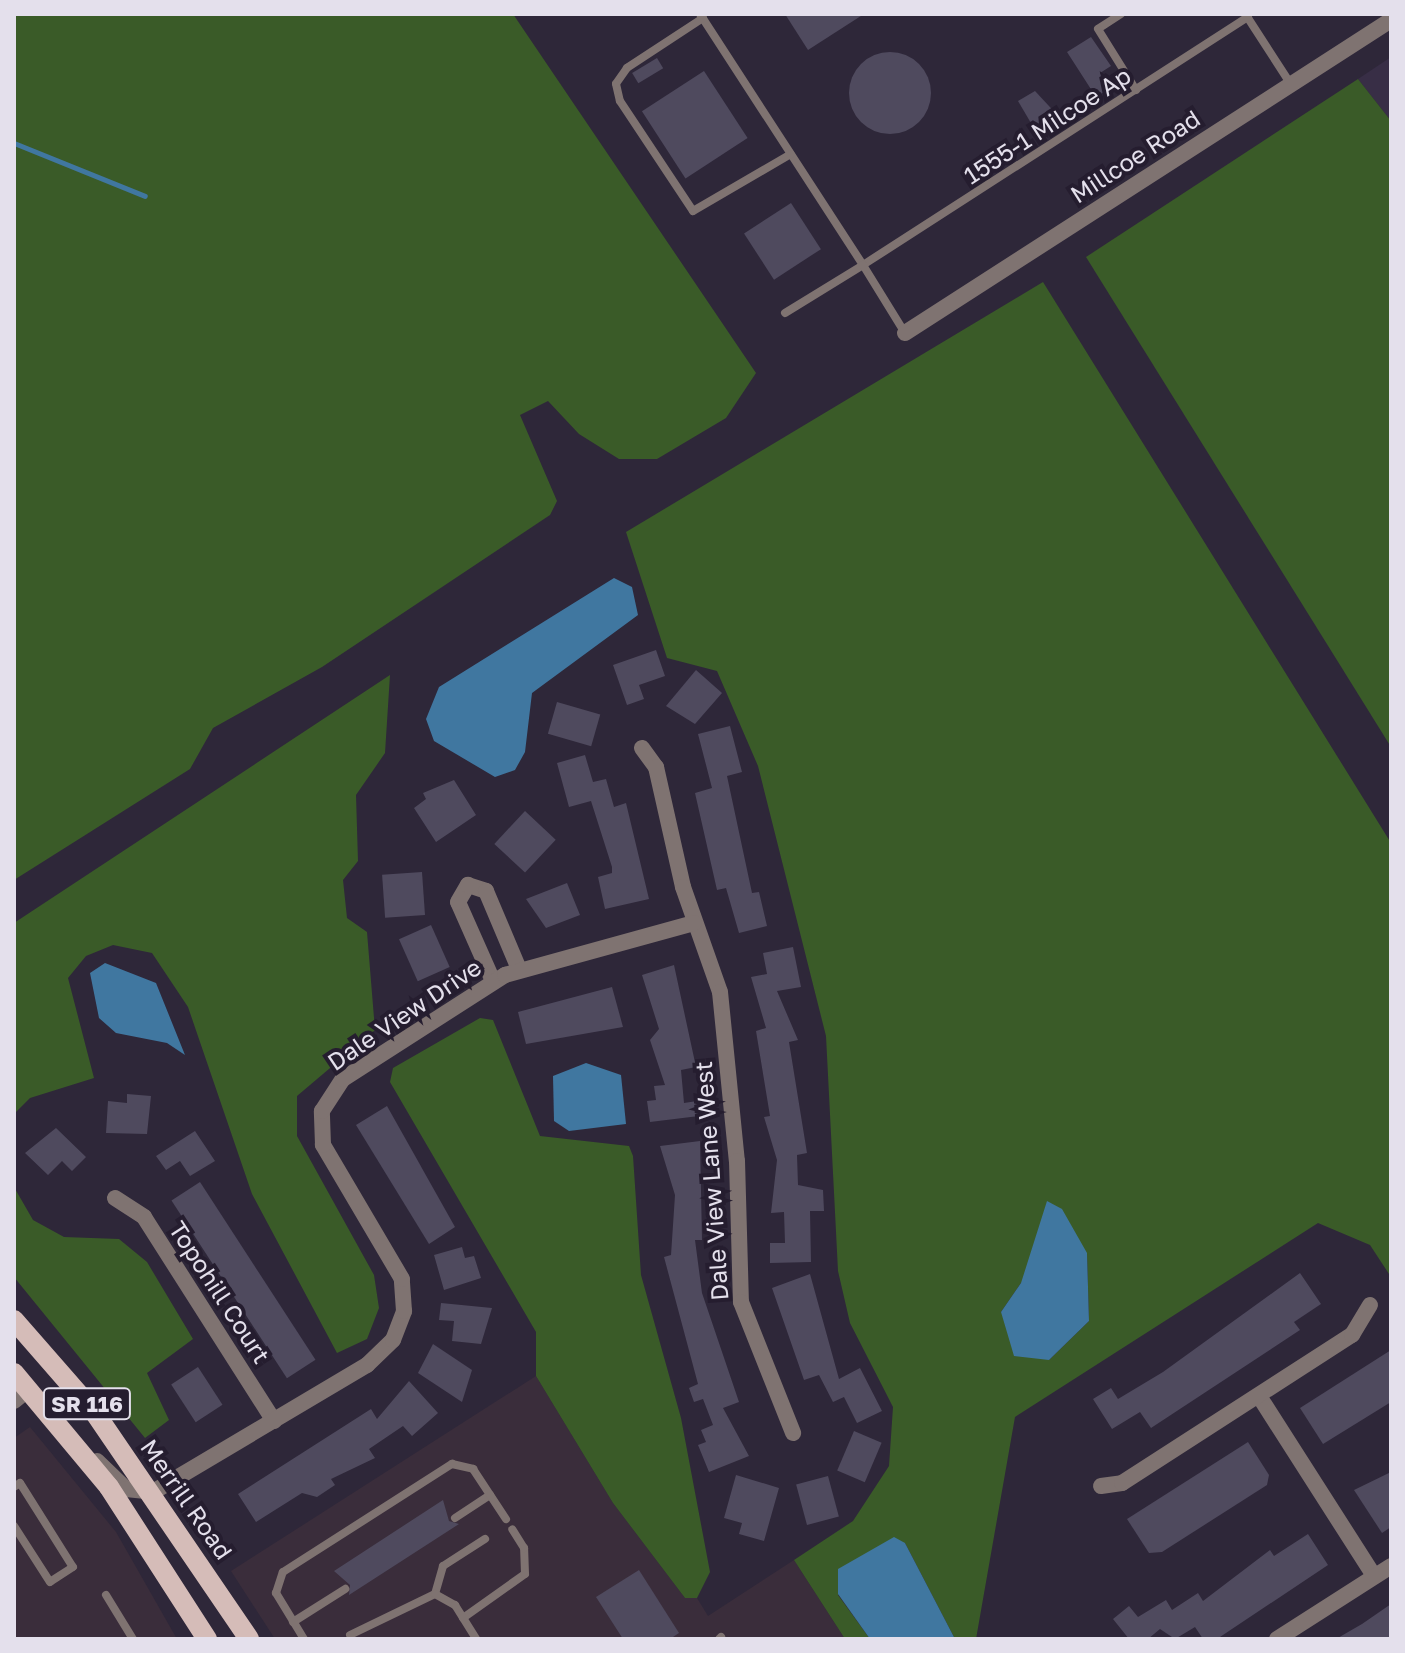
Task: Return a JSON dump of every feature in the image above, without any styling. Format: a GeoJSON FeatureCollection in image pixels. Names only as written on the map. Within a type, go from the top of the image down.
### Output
{"type":"FeatureCollection","features":[{"type":"Feature","properties":{"kind":"main road","name":"Merrill Road"},"geometry":{"type":"LineString","coordinates":[[14,1320],[153,1492],[249,1639]]}},
{"type":"Feature","properties":{"kind":"main road","name":"SR 116"},"geometry":{"type":"LineString","coordinates":[[14,1373],[21,1395],[61,1427],[207,1639]]}},
{"type":"Feature","properties":{"kind":"street","name":"Millcoe Road"},"geometry":{"type":"LineString","coordinates":[[905,333],[1391,20]]}},
{"type":"Feature","properties":{"kind":"street","name":"Dale View Lane West"},"geometry":{"type":"LineString","coordinates":[[642,748],[656,767],[694,923],[720,992],[737,1161],[741,1302],[793,1433]]}},
{"type":"Feature","properties":{"kind":"street"},"geometry":{"type":"LineString","coordinates":[[493,981],[458,902],[468,885],[486,891],[519,969]]}},
{"type":"Feature","properties":{"kind":"street","name":"Dale View Drive"},"geometry":{"type":"LineString","coordinates":[[153,1492],[274,1421],[382,1352],[404,1311],[396,1264],[323,1145],[329,1095],[493,981],[519,969],[694,923]]}},
{"type":"Feature","properties":{"kind":"street","name":"Topohill Court"},"geometry":{"type":"LineString","coordinates":[[115,1198],[144,1217],[274,1421]]}},
{"type":"Feature","properties":{"kind":"street"},"geometry":{"type":"LineString","coordinates":[[1101,1486],[1122,1483],[1352,1335],[1370,1305]]}},
{"type":"Feature","properties":{"kind":"street"},"geometry":{"type":"LineString","coordinates":[[1259,1396],[1374,1576]]}},
{"type":"Feature","properties":{"kind":"street"},"geometry":{"type":"LineString","coordinates":[[61,1427],[126,1489],[153,1492]]}},
{"type":"Feature","properties":{"kind":"street"},"geometry":{"type":"LineString","coordinates":[[1277,1639],[1391,1566]]}},
{"type":"Feature","properties":{"kind":"lane"},"geometry":{"type":"LineString","coordinates":[[1121,14],[1098,29],[1136,90]]}},
{"type":"Feature","properties":{"kind":"lane"},"geometry":{"type":"LineString","coordinates":[[791,154],[693,211],[620,101],[616,84],[627,68],[701,16],[791,154],[863,265],[905,333]]}},
{"type":"Feature","properties":{"kind":"lane"},"geometry":{"type":"LineString","coordinates":[[1247,16],[1290,83]]}},
{"type":"Feature","properties":{"kind":"lane","name":"1555-1 Milcoe Ap"},"geometry":{"type":"LineString","coordinates":[[785,313],[1247,16]]}},
{"type":"Feature","properties":{"kind":"lane"},"geometry":{"type":"LineString","coordinates":[[304,1639],[276,1593],[283,1572],[452,1464],[465,1462],[506,1519]]}},
{"type":"Feature","properties":{"kind":"lane"},"geometry":{"type":"LineString","coordinates":[[14,1487],[20,1483],[73,1567],[50,1582],[14,1526]]}},
{"type":"Feature","properties":{"kind":"lane"},"geometry":{"type":"LineString","coordinates":[[455,1518],[490,1495]]}},
{"type":"Feature","properties":{"kind":"lane"},"geometry":{"type":"LineString","coordinates":[[463,1618],[525,1574],[524,1548],[512,1529]]}},
{"type":"Feature","properties":{"kind":"lane"},"geometry":{"type":"LineString","coordinates":[[435,1594],[443,1566],[485,1539]]}},
{"type":"Feature","properties":{"kind":"lane"},"geometry":{"type":"LineString","coordinates":[[293,1622],[345,1589]]}},
{"type":"Feature","properties":{"kind":"lane"},"geometry":{"type":"LineString","coordinates":[[348,1638],[435,1594],[446,1596],[476,1639]]}},
{"type":"Feature","properties":{"kind":"lane"},"geometry":{"type":"LineString","coordinates":[[106,1595],[133,1639]]}},
{"type":"Feature","properties":{"kind":"shaded area"},"geometry":{"type":"Polygon","coordinates":[[[1391,57],[1391,121],[1358,79],[1391,57]]]}},
{"type":"Feature","properties":{"kind":"shaded area"},"geometry":{"type":"Polygon","coordinates":[[[536,1376],[613,1503],[685,1598],[697,1598],[708,1616],[794,1560],[845,1639],[275,1639],[231,1571],[536,1376]]]}},
{"type":"Feature","properties":{"kind":"shaded area"},"geometry":{"type":"Polygon","coordinates":[[[30,1427],[116,1532],[177,1639],[14,1639],[14,1438],[30,1427]]]}},
{"type":"Feature","properties":{"kind":"green space"},"geometry":{"type":"Polygon","coordinates":[[[14,14],[513,14],[756,373],[726,418],[657,459],[619,459],[579,434],[548,401],[520,415],[557,501],[550,515],[322,667],[213,728],[190,769],[14,880],[14,14]]]}},
{"type":"Feature","properties":{"kind":"green space"},"geometry":{"type":"Polygon","coordinates":[[[1358,79],[1391,121],[1391,747],[1086,257],[1358,79]]]}},
{"type":"Feature","properties":{"kind":"green space"},"geometry":{"type":"Polygon","coordinates":[[[1043,282],[1391,843],[1391,1277],[1370,1245],[1318,1223],[1015,1417],[976,1639],[955,1639],[905,1543],[838,1595],[870,1639],[845,1639],[794,1560],[853,1521],[889,1466],[893,1407],[850,1323],[838,1271],[826,1036],[758,766],[717,671],[667,658],[626,532],[1043,282]],[[1087,1253],[1021,1283],[1001,1312],[1049,1360],[1089,1321],[1087,1253]]]}},
{"type":"Feature","properties":{"kind":"green space"},"geometry":{"type":"Polygon","coordinates":[[[390,675],[385,753],[356,795],[358,861],[343,880],[347,918],[367,932],[375,1030],[297,1096],[297,1136],[374,1275],[379,1308],[367,1339],[337,1353],[252,1194],[188,1007],[152,953],[113,945],[86,956],[68,978],[94,1078],[30,1098],[14,1114],[14,923],[390,675]]]}},
{"type":"Feature","properties":{"kind":"green space"},"geometry":{"type":"Polygon","coordinates":[[[480,1018],[493,1020],[540,1136],[629,1146],[633,1156],[641,1275],[681,1418],[710,1572],[697,1598],[685,1598],[613,1503],[536,1376],[536,1332],[390,1082],[393,1068],[480,1018]]]}},
{"type":"Feature","properties":{"kind":"green space"},"geometry":{"type":"Polygon","coordinates":[[[14,1187],[33,1220],[64,1237],[119,1239],[147,1262],[193,1339],[147,1373],[169,1420],[145,1438],[14,1277],[14,1187]]]}},
{"type":"Feature","properties":{"kind":"water"},"geometry":{"type":"Polygon","coordinates":[[[614,578],[632,587],[638,615],[532,693],[525,752],[515,770],[495,777],[434,741],[426,719],[439,687],[614,578]]]}},
{"type":"Feature","properties":{"kind":"water"},"geometry":{"type":"Polygon","coordinates":[[[105,963],[156,983],[185,1055],[167,1043],[116,1033],[99,1018],[90,973],[105,963]]]}},
{"type":"Feature","properties":{"kind":"water"},"geometry":{"type":"Polygon","coordinates":[[[586,1063],[621,1075],[626,1124],[569,1131],[554,1121],[553,1076],[586,1063]]]}},
{"type":"Feature","properties":{"kind":"water"},"geometry":{"type":"Polygon","coordinates":[[[1047,1201],[1062,1209],[1087,1253],[1089,1321],[1049,1360],[1014,1356],[1001,1312],[1021,1283],[1047,1201]]]}},
{"type":"Feature","properties":{"kind":"water"},"geometry":{"type":"Polygon","coordinates":[[[894,1537],[905,1543],[955,1639],[870,1639],[838,1594],[838,1569],[894,1537]]]}},
{"type":"Feature","properties":{"kind":"building"},"geometry":{"type":"Polygon","coordinates":[[[785,14],[864,14],[808,50],[785,14]]]}},
{"type":"Feature","properties":{"kind":"building"},"geometry":{"type":"Polygon","coordinates":[[[1091,37],[1111,66],[1100,73],[1110,88],[1096,97],[1067,52],[1091,37]]]}},
{"type":"Feature","properties":{"kind":"building"},"geometry":{"type":"Polygon","coordinates":[[[890,52],[906,55],[919,64],[928,77],[931,93],[928,109],[919,122],[906,131],[890,134],[874,131],[861,122],[852,109],[849,93],[852,77],[861,64],[874,55],[890,52]]]}},
{"type":"Feature","properties":{"kind":"building"},"geometry":{"type":"Polygon","coordinates":[[[657,58],[663,68],[638,83],[632,73],[657,58]]]}},
{"type":"Feature","properties":{"kind":"building"},"geometry":{"type":"Polygon","coordinates":[[[704,71],[748,138],[686,178],[642,111],[704,71]]]}},
{"type":"Feature","properties":{"kind":"building"},"geometry":{"type":"Polygon","coordinates":[[[1035,91],[1062,120],[1038,135],[1018,101],[1035,91]]]}},
{"type":"Feature","properties":{"kind":"building"},"geometry":{"type":"Polygon","coordinates":[[[791,203],[821,249],[774,280],[744,233],[791,203]]]}},
{"type":"Feature","properties":{"kind":"building"},"geometry":{"type":"Polygon","coordinates":[[[656,650],[665,676],[639,685],[644,699],[627,705],[613,665],[656,650]]]}},
{"type":"Feature","properties":{"kind":"building"},"geometry":{"type":"Polygon","coordinates":[[[696,670],[722,693],[695,724],[666,706],[696,670]]]}},
{"type":"Feature","properties":{"kind":"building"},"geometry":{"type":"Polygon","coordinates":[[[557,702],[600,714],[591,746],[548,734],[557,702]]]}},
{"type":"Feature","properties":{"kind":"building"},"geometry":{"type":"Polygon","coordinates":[[[730,726],[742,772],[727,776],[752,893],[759,892],[767,926],[739,933],[726,888],[717,890],[695,793],[712,788],[698,734],[730,726]]]}},
{"type":"Feature","properties":{"kind":"building"},"geometry":{"type":"Polygon","coordinates":[[[585,755],[593,782],[606,779],[614,807],[626,803],[649,899],[605,909],[598,877],[612,873],[612,867],[591,801],[569,807],[557,763],[585,755]]]}},
{"type":"Feature","properties":{"kind":"building"},"geometry":{"type":"Polygon","coordinates":[[[454,780],[476,815],[436,842],[414,808],[426,799],[423,793],[454,780]]]}},
{"type":"Feature","properties":{"kind":"building"},"geometry":{"type":"Polygon","coordinates":[[[525,811],[556,840],[525,873],[494,844],[525,811]]]}},
{"type":"Feature","properties":{"kind":"building"},"geometry":{"type":"Polygon","coordinates":[[[422,872],[425,915],[385,918],[382,875],[422,872]]]}},
{"type":"Feature","properties":{"kind":"building"},"geometry":{"type":"Polygon","coordinates":[[[567,883],[580,915],[546,928],[526,899],[567,883]]]}},
{"type":"Feature","properties":{"kind":"building"},"geometry":{"type":"Polygon","coordinates":[[[431,925],[450,967],[418,981],[399,939],[431,925]]]}},
{"type":"Feature","properties":{"kind":"building"},"geometry":{"type":"Polygon","coordinates":[[[793,947],[801,987],[777,991],[798,1040],[789,1042],[807,1153],[797,1155],[798,1185],[823,1190],[824,1211],[810,1211],[811,1262],[770,1263],[770,1243],[785,1243],[784,1212],[771,1213],[777,1160],[764,1117],[770,1116],[756,1031],[766,1028],[751,977],[767,974],[763,953],[793,947]]]}},
{"type":"Feature","properties":{"kind":"building"},"geometry":{"type":"Polygon","coordinates":[[[674,965],[696,1067],[681,1070],[684,1103],[697,1101],[699,1116],[650,1122],[647,1101],[656,1100],[654,1086],[665,1085],[650,1040],[659,1029],[642,975],[674,965]]]}},
{"type":"Feature","properties":{"kind":"building"},"geometry":{"type":"Polygon","coordinates":[[[612,987],[623,1027],[526,1044],[518,1012],[612,987]]]}},
{"type":"Feature","properties":{"kind":"building"},"geometry":{"type":"Polygon","coordinates":[[[127,1094],[151,1096],[147,1134],[106,1133],[108,1101],[127,1103],[127,1094]]]}},
{"type":"Feature","properties":{"kind":"building"},"geometry":{"type":"Polygon","coordinates":[[[387,1106],[455,1227],[429,1244],[356,1125],[387,1106]]]}},
{"type":"Feature","properties":{"kind":"building"},"geometry":{"type":"Polygon","coordinates":[[[56,1128],[86,1157],[72,1171],[62,1161],[48,1175],[25,1153],[56,1128]]]}},
{"type":"Feature","properties":{"kind":"building"},"geometry":{"type":"Polygon","coordinates":[[[195,1131],[215,1161],[190,1176],[180,1161],[166,1170],[156,1156],[195,1131]]]}},
{"type":"Feature","properties":{"kind":"building"},"geometry":{"type":"Polygon","coordinates":[[[700,1141],[702,1240],[695,1240],[702,1293],[739,1402],[723,1408],[749,1456],[709,1472],[698,1445],[706,1442],[701,1430],[713,1425],[703,1399],[694,1402],[689,1388],[698,1384],[664,1257],[671,1255],[675,1195],[660,1146],[700,1141]]]}},
{"type":"Feature","properties":{"kind":"building"},"geometry":{"type":"Polygon","coordinates":[[[200,1182],[315,1360],[287,1378],[171,1201],[200,1182]]]}},
{"type":"Feature","properties":{"kind":"building"},"geometry":{"type":"Polygon","coordinates":[[[462,1247],[465,1258],[474,1256],[481,1278],[444,1290],[434,1255],[462,1247]]]}},
{"type":"Feature","properties":{"kind":"building"},"geometry":{"type":"Polygon","coordinates":[[[1300,1273],[1321,1304],[1294,1322],[1300,1330],[1151,1428],[1140,1412],[1112,1429],[1093,1399],[1111,1388],[1118,1399],[1163,1372],[1300,1273]]]}},
{"type":"Feature","properties":{"kind":"building"},"geometry":{"type":"Polygon","coordinates":[[[810,1274],[839,1379],[860,1368],[882,1411],[857,1423],[844,1397],[833,1402],[819,1375],[804,1380],[772,1288],[810,1274]]]}},
{"type":"Feature","properties":{"kind":"building"},"geometry":{"type":"Polygon","coordinates":[[[441,1303],[492,1308],[481,1344],[452,1341],[454,1321],[439,1320],[441,1303]]]}},
{"type":"Feature","properties":{"kind":"building"},"geometry":{"type":"Polygon","coordinates":[[[433,1344],[472,1370],[462,1402],[418,1373],[433,1344]]]}},
{"type":"Feature","properties":{"kind":"building"},"geometry":{"type":"Polygon","coordinates":[[[1391,1350],[1391,1402],[1323,1444],[1300,1408],[1391,1350]]]}},
{"type":"Feature","properties":{"kind":"building"},"geometry":{"type":"Polygon","coordinates":[[[198,1367],[223,1405],[196,1422],[171,1384],[198,1367]]]}},
{"type":"Feature","properties":{"kind":"building"},"geometry":{"type":"Polygon","coordinates":[[[409,1381],[438,1413],[412,1436],[403,1426],[369,1449],[375,1458],[331,1479],[335,1485],[317,1497],[302,1493],[256,1522],[238,1494],[371,1409],[377,1419],[409,1381]]]}},
{"type":"Feature","properties":{"kind":"building"},"geometry":{"type":"Polygon","coordinates":[[[854,1431],[882,1443],[865,1482],[837,1471],[854,1431]]]}},
{"type":"Feature","properties":{"kind":"building"},"geometry":{"type":"Polygon","coordinates":[[[1248,1442],[1269,1475],[1267,1485],[1162,1552],[1149,1553],[1127,1519],[1248,1442]]]}},
{"type":"Feature","properties":{"kind":"building"},"geometry":{"type":"Polygon","coordinates":[[[1391,1472],[1391,1527],[1382,1533],[1354,1490],[1391,1472]]]}},
{"type":"Feature","properties":{"kind":"building"},"geometry":{"type":"Polygon","coordinates":[[[736,1475],[779,1488],[764,1541],[739,1534],[742,1523],[724,1518],[736,1475]]]}},
{"type":"Feature","properties":{"kind":"building"},"geometry":{"type":"Polygon","coordinates":[[[828,1476],[839,1517],[807,1525],[796,1485],[828,1476]]]}},
{"type":"Feature","properties":{"kind":"building"},"geometry":{"type":"Polygon","coordinates":[[[443,1500],[449,1521],[459,1524],[349,1595],[350,1585],[334,1571],[443,1500]]]}},
{"type":"Feature","properties":{"kind":"building"},"geometry":{"type":"Polygon","coordinates":[[[1308,1534],[1328,1565],[1217,1639],[1203,1639],[1195,1627],[1175,1639],[1160,1629],[1148,1639],[1129,1639],[1113,1619],[1129,1606],[1138,1617],[1166,1600],[1172,1610],[1198,1593],[1203,1601],[1270,1550],[1274,1556],[1308,1534]]]}},
{"type":"Feature","properties":{"kind":"building"},"geometry":{"type":"Polygon","coordinates":[[[639,1570],[679,1633],[670,1639],[623,1639],[596,1597],[639,1570]]]}},
{"type":"Feature","properties":{"kind":"building"},"geometry":{"type":"Polygon","coordinates":[[[1391,1604],[1391,1639],[1336,1639],[1362,1624],[1391,1604]]]}},
{"type":"Feature","properties":{"kind":"waterway"},"geometry":{"type":"LineString","coordinates":[[14,143],[145,196]]}}]}
